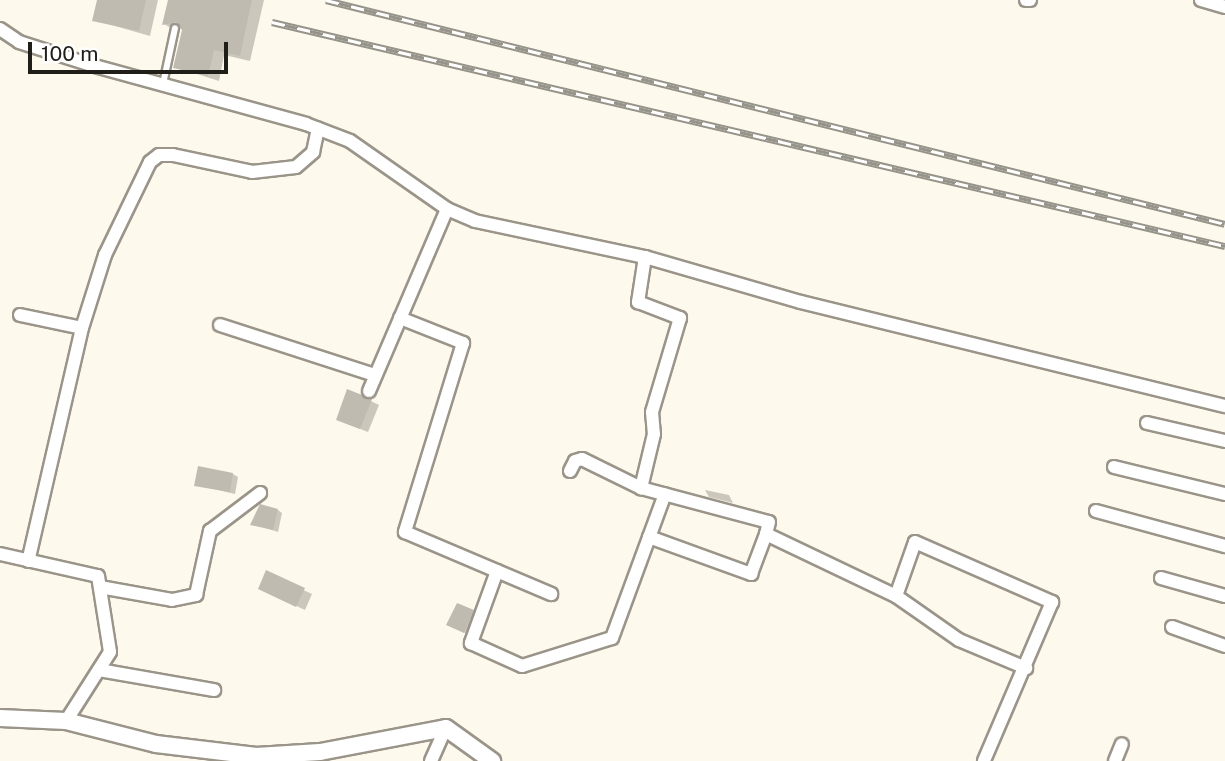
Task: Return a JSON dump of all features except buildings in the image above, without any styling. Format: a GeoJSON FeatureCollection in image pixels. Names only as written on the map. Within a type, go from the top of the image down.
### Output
{"type":"FeatureCollection","features":[{"type":"Feature","properties":{"kind":"street"},"geometry":{"type":"LineString","coordinates":[[1201,0],[1225,7]]}},
{"type":"Feature","properties":{"kind":"street"},"geometry":{"type":"LineString","coordinates":[[0,29],[19,42],[163,86],[318,128],[351,141],[447,209],[510,231],[645,257],[801,302],[1225,406]]}},
{"type":"Feature","properties":{"kind":"street"},"geometry":{"type":"LineString","coordinates":[[28,561],[82,328],[105,255],[150,162],[159,155],[173,155],[252,172],[296,167],[313,152],[318,128]]}},
{"type":"Feature","properties":{"kind":"street"},"geometry":{"type":"LineString","coordinates":[[369,391],[447,209]]}},
{"type":"Feature","properties":{"kind":"street"},"geometry":{"type":"LineString","coordinates":[[641,488],[654,434],[652,412],[680,318],[638,302],[645,257]]}},
{"type":"Feature","properties":{"kind":"street"},"geometry":{"type":"LineString","coordinates":[[20,315],[82,328]]}},
{"type":"Feature","properties":{"kind":"street"},"geometry":{"type":"LineString","coordinates":[[400,318],[463,343],[405,533],[551,594]]}},
{"type":"Feature","properties":{"kind":"street"},"geometry":{"type":"LineString","coordinates":[[220,325],[375,375]]}},
{"type":"Feature","properties":{"kind":"street"},"geometry":{"type":"LineString","coordinates":[[1147,423],[1225,441]]}},
{"type":"Feature","properties":{"kind":"street"},"geometry":{"type":"LineString","coordinates":[[570,471],[575,461],[582,459],[641,488],[769,522],[751,575],[649,537]]}},
{"type":"Feature","properties":{"kind":"street"},"geometry":{"type":"LineString","coordinates":[[1114,467],[1225,494]]}},
{"type":"Feature","properties":{"kind":"street"},"geometry":{"type":"LineString","coordinates":[[100,587],[172,600],[196,594],[210,531],[260,493]]}},
{"type":"Feature","properties":{"kind":"street"},"geometry":{"type":"LineString","coordinates":[[497,571],[471,643],[522,666],[612,638],[665,494]]}},
{"type":"Feature","properties":{"kind":"street"},"geometry":{"type":"LineString","coordinates":[[1096,511],[1225,546]]}},
{"type":"Feature","properties":{"kind":"street"},"geometry":{"type":"LineString","coordinates":[[766,534],[897,596],[960,640],[1026,668]]}},
{"type":"Feature","properties":{"kind":"street"},"geometry":{"type":"LineString","coordinates":[[897,596],[915,542],[1052,602],[984,761]]}},
{"type":"Feature","properties":{"kind":"street"},"geometry":{"type":"LineString","coordinates":[[0,554],[98,576],[110,652],[65,721]]}},
{"type":"Feature","properties":{"kind":"street"},"geometry":{"type":"LineString","coordinates":[[1161,578],[1225,597]]}},
{"type":"Feature","properties":{"kind":"street"},"geometry":{"type":"LineString","coordinates":[[1172,627],[1225,646]]}},
{"type":"Feature","properties":{"kind":"street"},"geometry":{"type":"LineString","coordinates":[[99,670],[214,690]]}},
{"type":"Feature","properties":{"kind":"street"},"geometry":{"type":"LineString","coordinates":[[0,719],[65,721],[156,744],[256,756],[320,752],[446,728],[492,761]]}},
{"type":"Feature","properties":{"kind":"street"},"geometry":{"type":"LineString","coordinates":[[431,761],[446,728]]}},
{"type":"Feature","properties":{"kind":"street"},"geometry":{"type":"LineString","coordinates":[[1115,761],[1122,744]]}},
{"type":"Feature","properties":{"kind":"lane"},"geometry":{"type":"LineString","coordinates":[[163,86],[175,28]]}},
{"type":"Feature","properties":{"kind":"railway"},"geometry":{"type":"LineString","coordinates":[[326,0],[1225,224]]}},
{"type":"Feature","properties":{"kind":"railway"},"geometry":{"type":"LineString","coordinates":[[272,22],[1225,246]]}}]}
